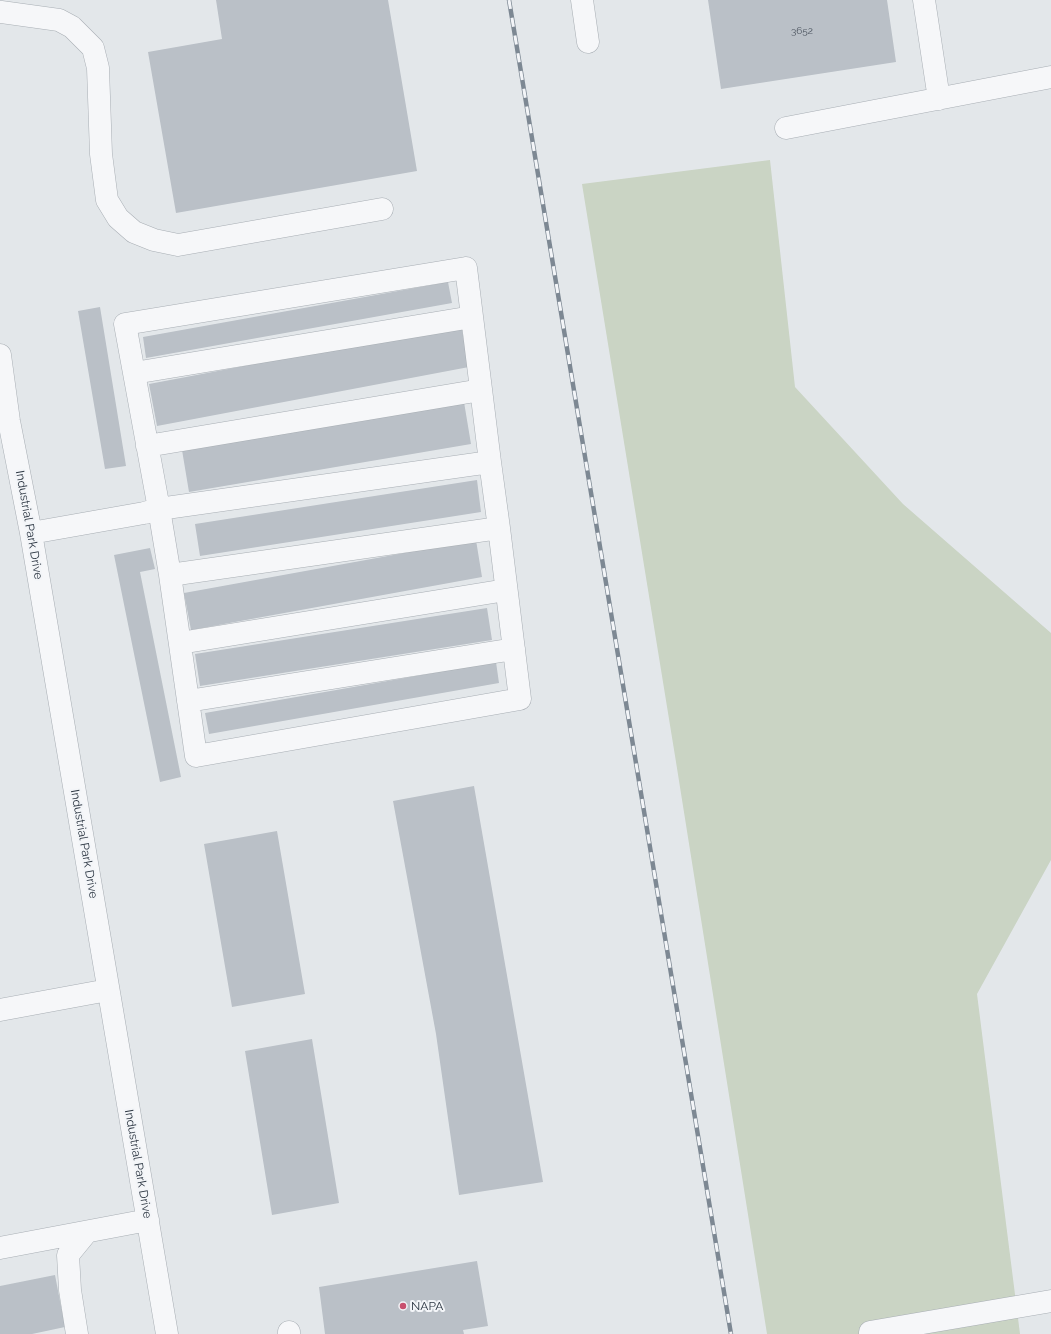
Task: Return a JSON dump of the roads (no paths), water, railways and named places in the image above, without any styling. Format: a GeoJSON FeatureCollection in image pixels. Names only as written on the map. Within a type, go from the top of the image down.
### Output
{"type":"FeatureCollection","features":[{"type":"Feature","properties":{"kind":"street"},"geometry":{"type":"LineString","coordinates":[[582,0],[588,42]]}},
{"type":"Feature","properties":{"kind":"street"},"geometry":{"type":"LineString","coordinates":[[924,0],[939,99]]}},
{"type":"Feature","properties":{"kind":"street"},"geometry":{"type":"LineString","coordinates":[[1,13],[59,20],[72,27],[93,48],[98,68],[101,154],[107,200],[118,218],[134,232],[154,240],[178,245],[382,209]]}},
{"type":"Feature","properties":{"kind":"street"},"geometry":{"type":"LineString","coordinates":[[786,128],[1051,77]]}},
{"type":"Feature","properties":{"kind":"street"},"geometry":{"type":"LineString","coordinates":[[466,268],[472,317],[520,699],[196,756],[170,575],[125,324],[466,268]]}},
{"type":"Feature","properties":{"kind":"street"},"geometry":{"type":"LineString","coordinates":[[134,373],[472,317]]}},
{"type":"Feature","properties":{"kind":"street","name":"Industrial Park Drive"},"geometry":{"type":"LineString","coordinates":[[0,355],[9,421],[31,533],[167,1334]]}},
{"type":"Feature","properties":{"kind":"street"},"geometry":{"type":"LineString","coordinates":[[147,446],[481,390]]}},
{"type":"Feature","properties":{"kind":"street"},"geometry":{"type":"LineString","coordinates":[[31,533],[159,509],[490,462]]}},
{"type":"Feature","properties":{"kind":"street"},"geometry":{"type":"LineString","coordinates":[[170,575],[499,528]]}},
{"type":"Feature","properties":{"kind":"street"},"geometry":{"type":"LineString","coordinates":[[180,643],[506,590]]}},
{"type":"Feature","properties":{"kind":"street"},"geometry":{"type":"LineString","coordinates":[[188,701],[514,649]]}},
{"type":"Feature","properties":{"kind":"street"},"geometry":{"type":"LineString","coordinates":[[0,1010],[108,990]]}},
{"type":"Feature","properties":{"kind":"street"},"geometry":{"type":"LineString","coordinates":[[0,1248],[86,1233],[148,1220]]}},
{"type":"Feature","properties":{"kind":"street"},"geometry":{"type":"LineString","coordinates":[[77,1334],[70,1290],[68,1255],[86,1233]]}},
{"type":"Feature","properties":{"kind":"street"},"geometry":{"type":"LineString","coordinates":[[870,1334],[870,1332],[1051,1301]]}},
{"type":"Feature","properties":{"kind":"railway"},"geometry":{"type":"LineString","coordinates":[[509,0],[731,1334]]}},
{"type":"Feature","properties":{"kind":"place","name":"NAPA"},"geometry":{"type":"Point","coordinates":[403,1306]}}]}
